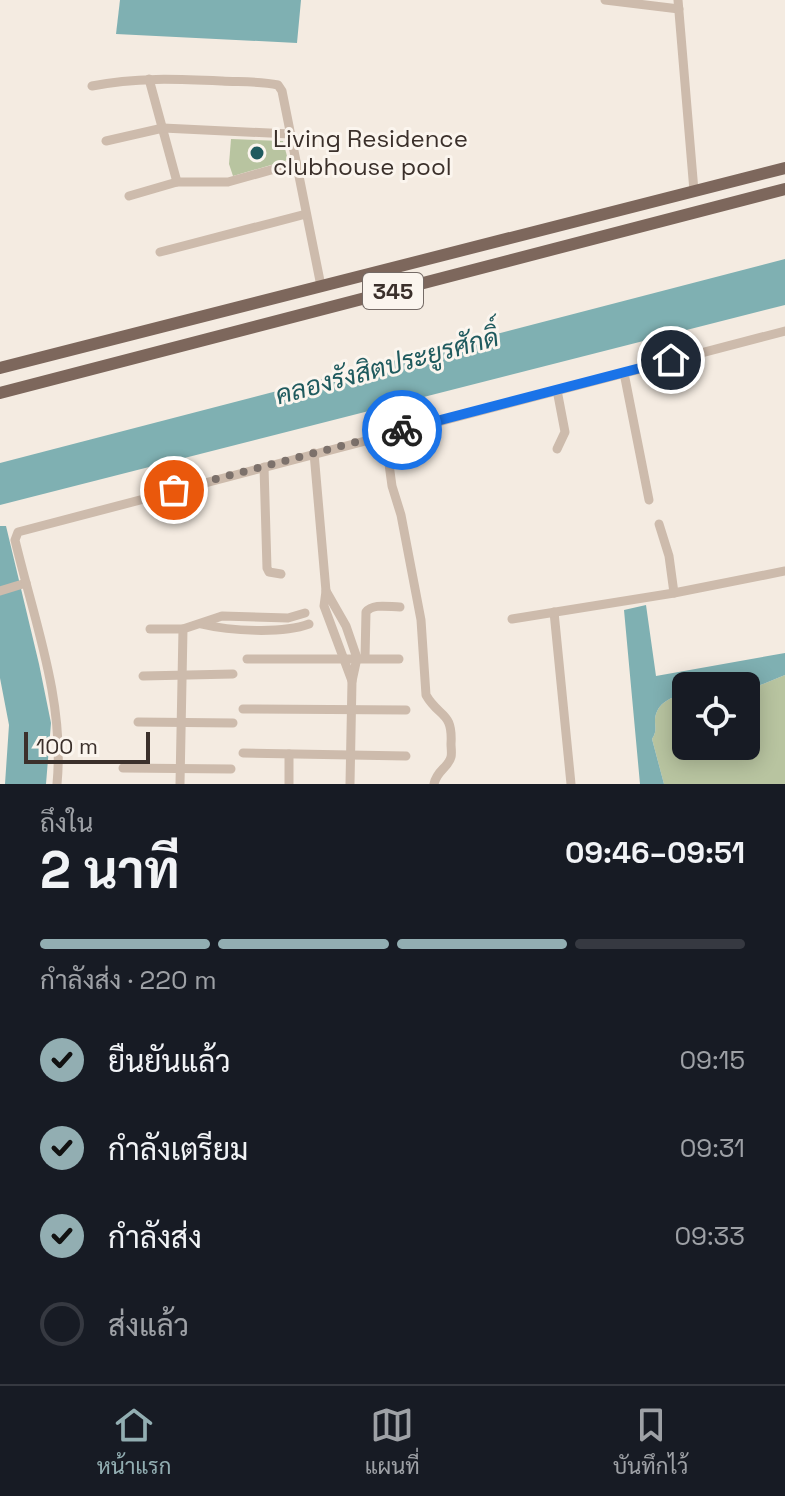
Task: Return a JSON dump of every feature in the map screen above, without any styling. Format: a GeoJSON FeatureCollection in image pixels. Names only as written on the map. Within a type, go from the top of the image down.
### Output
{"type":"FeatureCollection","features":[{"type":"Feature","properties":{"kind":"main road","name":"345"},"geometry":{"type":"LineString","coordinates":[[0,368],[785,168]]}},
{"type":"Feature","properties":{"kind":"main road","name":"345"},"geometry":{"type":"LineString","coordinates":[[0,393],[785,189]]}},
{"type":"Feature","properties":{"kind":"main road"},"geometry":{"type":"LineString","coordinates":[[302,291],[307,313]]}},
{"type":"Feature","properties":{"kind":"street"},"geometry":{"type":"LineString","coordinates":[[605,0],[678,5],[694,191]]}},
{"type":"Feature","properties":{"kind":"street"},"geometry":{"type":"LineString","coordinates":[[92,86],[149,79],[278,85],[282,91],[321,286]]}},
{"type":"Feature","properties":{"kind":"street"},"geometry":{"type":"LineString","coordinates":[[149,79],[177,182]]}},
{"type":"Feature","properties":{"kind":"street"},"geometry":{"type":"LineString","coordinates":[[106,141],[163,128],[290,134]]}},
{"type":"Feature","properties":{"kind":"street"},"geometry":{"type":"LineString","coordinates":[[129,196],[177,182],[228,182],[296,163]]}},
{"type":"Feature","properties":{"kind":"street"},"geometry":{"type":"LineString","coordinates":[[160,252],[306,214]]}},
{"type":"Feature","properties":{"kind":"street"},"geometry":{"type":"LineString","coordinates":[[57,784],[58,724],[51,681],[24,584],[15,540],[18,532],[785,331]]}},
{"type":"Feature","properties":{"kind":"street"},"geometry":{"type":"LineString","coordinates":[[624,373],[649,500]]}},
{"type":"Feature","properties":{"kind":"street"},"geometry":{"type":"LineString","coordinates":[[557,390],[565,432],[557,449]]}},
{"type":"Feature","properties":{"kind":"street"},"geometry":{"type":"LineString","coordinates":[[385,435],[392,486],[401,515],[421,620],[426,695],[452,729],[451,757],[436,775],[434,784]]}},
{"type":"Feature","properties":{"kind":"street"},"geometry":{"type":"LineString","coordinates":[[314,453],[326,591],[352,681]]}},
{"type":"Feature","properties":{"kind":"street"},"geometry":{"type":"LineString","coordinates":[[264,467],[267,568],[269,572],[281,574]]}},
{"type":"Feature","properties":{"kind":"street"},"geometry":{"type":"LineString","coordinates":[[659,524],[669,556],[674,593]]}},
{"type":"Feature","properties":{"kind":"street"},"geometry":{"type":"LineString","coordinates":[[512,619],[674,593],[785,571]]}},
{"type":"Feature","properties":{"kind":"street"},"geometry":{"type":"LineString","coordinates":[[0,591],[24,584]]}},
{"type":"Feature","properties":{"kind":"street"},"geometry":{"type":"LineString","coordinates":[[350,784],[352,681],[361,658],[366,612],[373,606],[400,607]]}},
{"type":"Feature","properties":{"kind":"street"},"geometry":{"type":"LineString","coordinates":[[150,629],[183,629],[222,616],[288,618],[331,608]]}},
{"type":"Feature","properties":{"kind":"street"},"geometry":{"type":"LineString","coordinates":[[201,624],[233,630],[288,629],[313,622],[331,608]]}},
{"type":"Feature","properties":{"kind":"street"},"geometry":{"type":"LineString","coordinates":[[331,608],[346,626],[361,658]]}},
{"type":"Feature","properties":{"kind":"street"},"geometry":{"type":"LineString","coordinates":[[554,612],[571,784]]}},
{"type":"Feature","properties":{"kind":"street"},"geometry":{"type":"LineString","coordinates":[[180,784],[183,629]]}},
{"type":"Feature","properties":{"kind":"street"},"geometry":{"type":"LineString","coordinates":[[247,659],[399,659]]}},
{"type":"Feature","properties":{"kind":"street"},"geometry":{"type":"LineString","coordinates":[[143,676],[233,674]]}},
{"type":"Feature","properties":{"kind":"street"},"geometry":{"type":"LineString","coordinates":[[243,709],[406,710]]}},
{"type":"Feature","properties":{"kind":"street"},"geometry":{"type":"LineString","coordinates":[[138,722],[233,723]]}},
{"type":"Feature","properties":{"kind":"street"},"geometry":{"type":"LineString","coordinates":[[243,753],[406,756]]}},
{"type":"Feature","properties":{"kind":"street"},"geometry":{"type":"LineString","coordinates":[[289,754],[289,784]]}},
{"type":"Feature","properties":{"kind":"street"},"geometry":{"type":"LineString","coordinates":[[123,768],[231,769]]}},
{"type":"Feature","properties":{"kind":"green space"},"geometry":{"type":"Polygon","coordinates":[[[231,139],[283,141],[288,160],[233,176],[229,164],[231,139]]]}},
{"type":"Feature","properties":{"kind":"green space"},"geometry":{"type":"Polygon","coordinates":[[[785,675],[785,784],[664,784],[652,739],[656,713],[662,704],[672,699],[672,760],[760,760],[760,685],[785,675]]]}},
{"type":"Feature","properties":{"kind":"water"},"geometry":{"type":"Polygon","coordinates":[[[120,0],[301,0],[297,43],[116,34],[120,0]]]}},
{"type":"Feature","properties":{"kind":"water","name":"คลองรังสิตประยูรศักดิ์"},"geometry":{"type":"Polygon","coordinates":[[[785,259],[785,305],[0,505],[0,463],[785,259]]]}},
{"type":"Feature","properties":{"kind":"water"},"geometry":{"type":"Polygon","coordinates":[[[0,526],[6,526],[51,723],[46,784],[5,784],[9,725],[0,678],[0,526]]]}},
{"type":"Feature","properties":{"kind":"water"},"geometry":{"type":"Polygon","coordinates":[[[646,605],[656,676],[672,673],[672,699],[662,704],[656,713],[652,739],[664,784],[640,784],[624,610],[646,605]]]}},
{"type":"Feature","properties":{"kind":"water"},"geometry":{"type":"Polygon","coordinates":[[[785,653],[785,675],[760,685],[760,672],[678,672],[785,653]]]}},
{"type":"Feature","properties":{"kind":"way so far"},"geometry":{"type":"LineString","coordinates":[[174,490],[402,430]]}},
{"type":"Feature","properties":{"kind":"place","name":"Living Residence clubhouse pool"},"geometry":{"type":"Point","coordinates":[257,153]}},
{"type":"Feature","properties":{"kind":"route"},"geometry":{"type":"LineString","coordinates":[[402,430],[671,360]]}}]}
